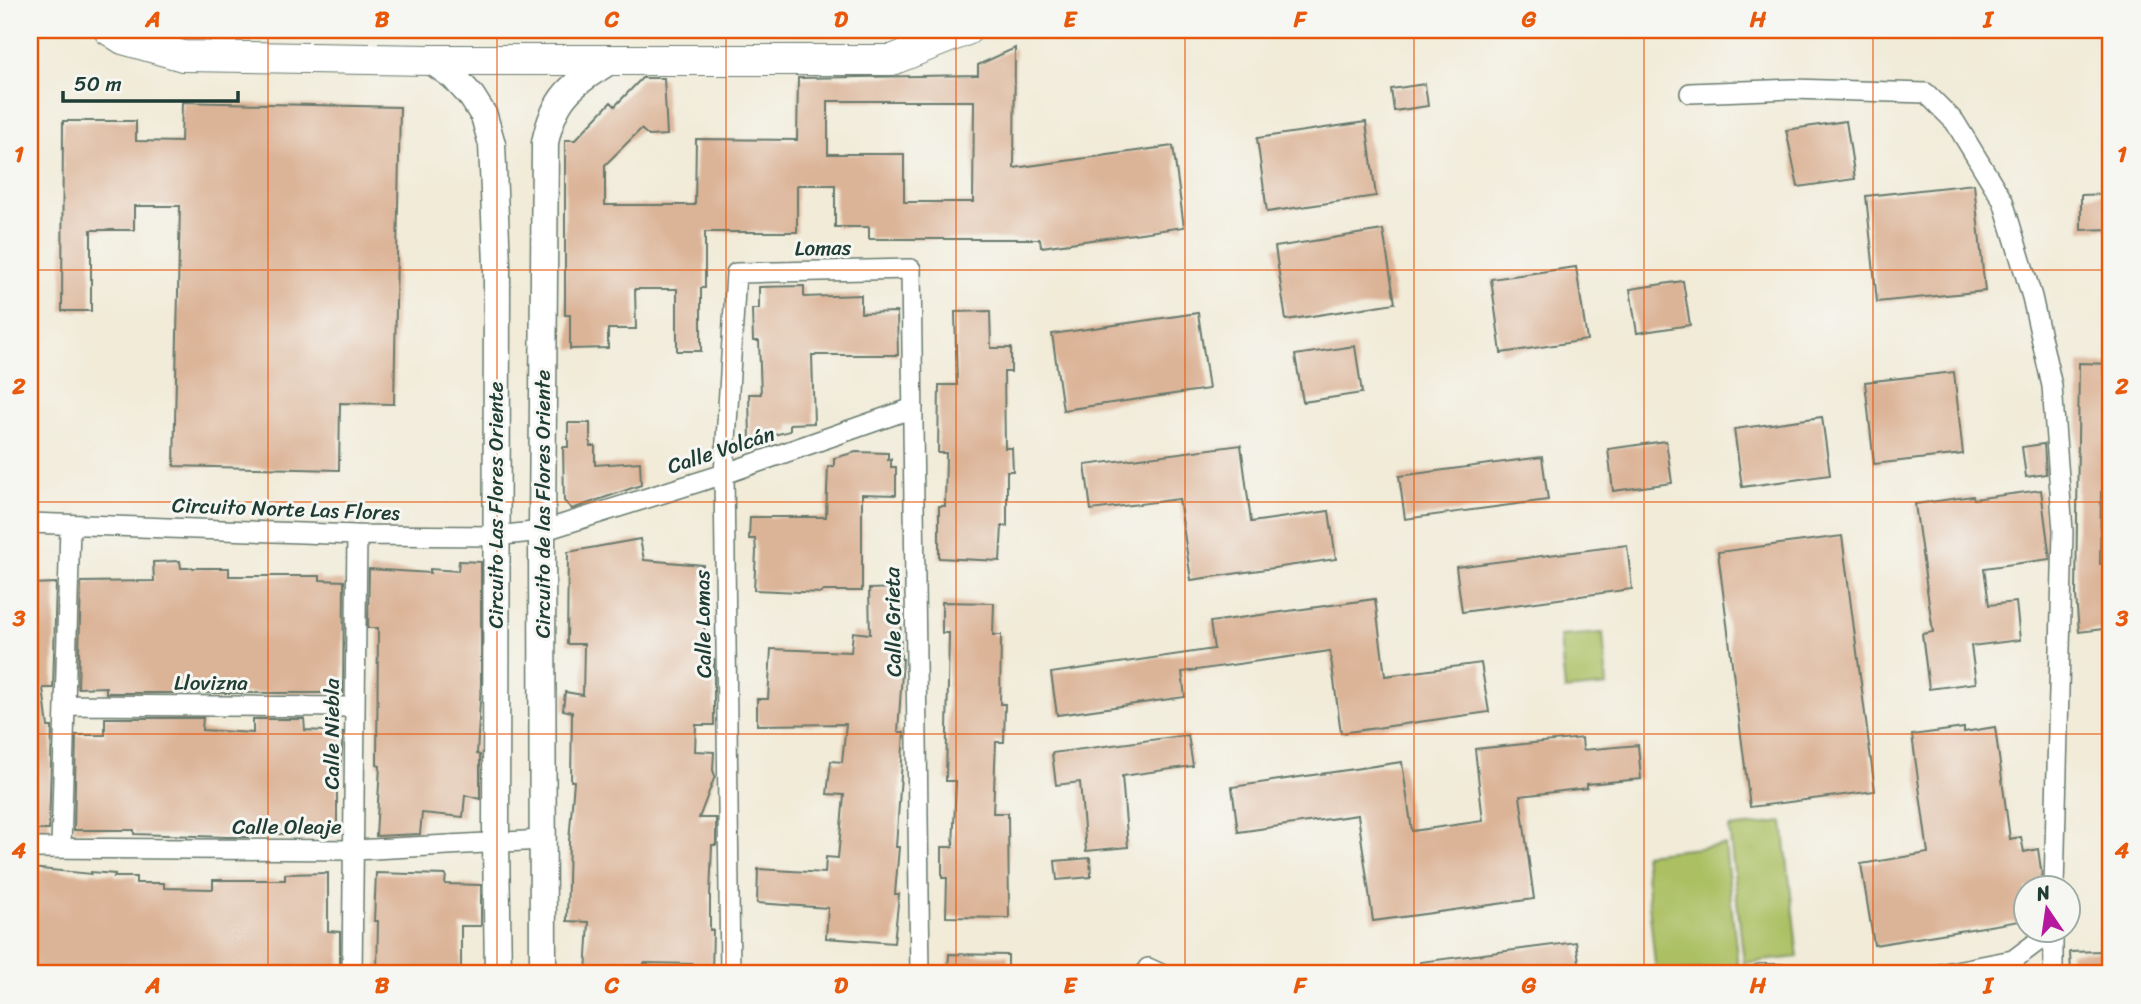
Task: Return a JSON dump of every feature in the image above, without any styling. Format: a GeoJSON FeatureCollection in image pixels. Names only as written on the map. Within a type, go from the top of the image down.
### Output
{"type":"FeatureCollection","features":[{"type":"Feature","properties":{"kind":"main road"},"geometry":{"type":"LineString","coordinates":[[108,30],[123,40],[183,56],[610,61],[892,60],[967,30]]}},
{"type":"Feature","properties":{"kind":"main road","name":"Circuito Las Flores Oriente"},"geometry":{"type":"LineString","coordinates":[[430,60],[454,77],[472,97],[484,116],[492,144],[496,264],[498,974]]}},
{"type":"Feature","properties":{"kind":"main road","name":"Circuito de las Flores Oriente"},"geometry":{"type":"LineString","coordinates":[[543,974],[545,143],[550,117],[566,93],[583,77],[610,61]]}},
{"type":"Feature","properties":{"kind":"street"},"geometry":{"type":"LineString","coordinates":[[1690,93],[1792,89],[1926,93],[1955,122],[2003,201],[2032,297],[2052,386],[2063,531],[2053,874]]}},
{"type":"Feature","properties":{"kind":"street","name":"Lomas"},"geometry":{"type":"LineString","coordinates":[[736,272],[911,269]]}},
{"type":"Feature","properties":{"kind":"street","name":"Calle Grieta"},"geometry":{"type":"LineString","coordinates":[[911,269],[920,974]]}},
{"type":"Feature","properties":{"kind":"street","name":"Calle Lomas"},"geometry":{"type":"LineString","coordinates":[[730,974],[724,474],[736,272]]}},
{"type":"Feature","properties":{"kind":"street","name":"Calle Volcán"},"geometry":{"type":"LineString","coordinates":[[542,531],[724,474],[913,408]]}},
{"type":"Feature","properties":{"kind":"street","name":"Circuito Norte Las Flores"},"geometry":{"type":"LineString","coordinates":[[30,523],[357,535],[495,536],[542,531]]}},
{"type":"Feature","properties":{"kind":"street"},"geometry":{"type":"LineString","coordinates":[[61,848],[70,526]]}},
{"type":"Feature","properties":{"kind":"street","name":"Calle Niebla"},"geometry":{"type":"LineString","coordinates":[[352,974],[357,535]]}},
{"type":"Feature","properties":{"kind":"street","name":"Llovizna"},"geometry":{"type":"LineString","coordinates":[[66,705],[355,707]]}},
{"type":"Feature","properties":{"kind":"street","name":"Calle Oleaje"},"geometry":{"type":"LineString","coordinates":[[30,848],[355,850],[543,840]]}},
{"type":"Feature","properties":{"kind":"street"},"geometry":{"type":"LineString","coordinates":[[1940,974],[2013,960],[2053,930],[2053,974]]}},
{"type":"Feature","properties":{"kind":"street"},"geometry":{"type":"LineString","coordinates":[[1760,974],[1780,974]]}},
{"type":"Feature","properties":{"kind":"green space"},"geometry":{"type":"Polygon","coordinates":[[[1603,633],[1607,686],[1565,690],[1560,636],[1603,633]]]}},
{"type":"Feature","properties":{"kind":"green space"},"geometry":{"type":"Polygon","coordinates":[[[1783,822],[1798,957],[1744,963],[1729,828],[1783,822]]]}},
{"type":"Feature","properties":{"kind":"green space"},"geometry":{"type":"Polygon","coordinates":[[[1725,845],[1738,966],[1656,974],[1644,854],[1725,845]]]}},
{"type":"Feature","properties":{"kind":"building"},"geometry":{"type":"Polygon","coordinates":[[[1015,48],[1014,168],[1173,146],[1184,227],[1041,247],[1040,239],[869,239],[869,227],[835,227],[835,185],[797,185],[797,232],[705,232],[705,288],[701,288],[701,351],[677,351],[677,289],[635,289],[636,329],[608,329],[608,348],[570,349],[570,315],[565,315],[565,140],[575,140],[611,102],[615,106],[642,78],[664,78],[667,135],[649,136],[641,129],[605,165],[605,205],[695,205],[696,139],[797,140],[798,78],[978,75],[978,65],[1015,48]],[[828,101],[828,154],[904,154],[904,202],[973,202],[974,101],[828,101]]]}},
{"type":"Feature","properties":{"kind":"building"},"geometry":{"type":"Polygon","coordinates":[[[1425,84],[1428,106],[1394,111],[1391,89],[1425,84]]]}},
{"type":"Feature","properties":{"kind":"building"},"geometry":{"type":"Polygon","coordinates":[[[182,102],[400,107],[394,404],[340,403],[339,470],[174,466],[180,206],[134,206],[134,230],[91,230],[91,311],[62,311],[63,121],[136,121],[136,141],[181,142],[182,102]]]}},
{"type":"Feature","properties":{"kind":"building"},"geometry":{"type":"Polygon","coordinates":[[[1846,121],[1855,179],[1798,187],[1786,130],[1846,121]]]}},
{"type":"Feature","properties":{"kind":"building"},"geometry":{"type":"Polygon","coordinates":[[[1366,122],[1376,196],[1267,212],[1257,138],[1366,122]]]}},
{"type":"Feature","properties":{"kind":"building"},"geometry":{"type":"Polygon","coordinates":[[[1974,184],[1985,291],[1877,302],[1866,196],[1974,184]]]}},
{"type":"Feature","properties":{"kind":"building"},"geometry":{"type":"Polygon","coordinates":[[[2110,194],[2110,229],[2081,230],[2081,195],[2110,194]]]}},
{"type":"Feature","properties":{"kind":"building"},"geometry":{"type":"Polygon","coordinates":[[[1383,230],[1395,303],[1286,320],[1275,247],[1383,230]]]}},
{"type":"Feature","properties":{"kind":"building"},"geometry":{"type":"Polygon","coordinates":[[[1576,267],[1587,340],[1501,353],[1491,279],[1576,267]]]}},
{"type":"Feature","properties":{"kind":"building"},"geometry":{"type":"Polygon","coordinates":[[[1683,281],[1690,325],[1637,333],[1630,289],[1683,281]]]}},
{"type":"Feature","properties":{"kind":"building"},"geometry":{"type":"Polygon","coordinates":[[[804,286],[804,297],[861,295],[861,313],[897,312],[898,355],[812,355],[814,423],[790,424],[790,431],[750,441],[749,394],[761,394],[759,341],[753,341],[752,309],[759,309],[759,287],[804,286]]]}},
{"type":"Feature","properties":{"kind":"building"},"geometry":{"type":"Polygon","coordinates":[[[990,311],[991,348],[1011,348],[1011,372],[1004,372],[1005,448],[1012,448],[1013,471],[1007,471],[1007,526],[1002,526],[1000,561],[939,558],[939,506],[945,506],[946,453],[938,453],[939,385],[957,385],[955,312],[990,311]]]}},
{"type":"Feature","properties":{"kind":"building"},"geometry":{"type":"Polygon","coordinates":[[[1198,313],[1209,389],[1063,410],[1052,334],[1198,313]]]}},
{"type":"Feature","properties":{"kind":"building"},"geometry":{"type":"Polygon","coordinates":[[[1355,346],[1362,393],[1303,402],[1295,355],[1355,346]]]}},
{"type":"Feature","properties":{"kind":"building"},"geometry":{"type":"Polygon","coordinates":[[[2079,363],[2111,364],[2111,491],[2101,492],[2100,564],[2111,563],[2111,628],[2079,632],[2076,596],[2079,363]]]}},
{"type":"Feature","properties":{"kind":"building"},"geometry":{"type":"Polygon","coordinates":[[[1954,372],[1963,454],[1874,464],[1865,382],[1954,372]]]}},
{"type":"Feature","properties":{"kind":"building"},"geometry":{"type":"Polygon","coordinates":[[[1822,417],[1830,475],[1742,487],[1734,429],[1822,417]]]}},
{"type":"Feature","properties":{"kind":"building"},"geometry":{"type":"Polygon","coordinates":[[[568,423],[590,423],[590,446],[595,446],[595,465],[640,462],[641,485],[572,509],[564,501],[563,447],[568,447],[568,423]]]}},
{"type":"Feature","properties":{"kind":"building"},"geometry":{"type":"Polygon","coordinates":[[[1666,441],[1672,483],[1613,491],[1608,449],[1666,441]]]}},
{"type":"Feature","properties":{"kind":"building"},"geometry":{"type":"Polygon","coordinates":[[[2044,444],[2046,474],[2026,477],[2022,447],[2044,444]]]}},
{"type":"Feature","properties":{"kind":"building"},"geometry":{"type":"Polygon","coordinates":[[[1241,445],[1251,522],[1329,511],[1336,559],[1191,580],[1179,499],[1091,510],[1085,465],[1241,445]]]}},
{"type":"Feature","properties":{"kind":"building"},"geometry":{"type":"Polygon","coordinates":[[[856,452],[888,453],[891,467],[896,467],[896,495],[862,494],[862,591],[822,593],[754,590],[756,552],[755,539],[749,539],[750,517],[826,517],[828,466],[834,466],[834,458],[856,452]]]}},
{"type":"Feature","properties":{"kind":"building"},"geometry":{"type":"Polygon","coordinates":[[[1542,457],[1548,500],[1405,519],[1399,476],[1542,457]]]}},
{"type":"Feature","properties":{"kind":"building"},"geometry":{"type":"Polygon","coordinates":[[[2041,490],[2050,559],[1984,568],[1989,605],[2016,602],[2020,640],[1971,646],[1976,683],[1929,689],[1922,634],[1933,632],[1915,504],[2041,490]]]}},
{"type":"Feature","properties":{"kind":"building"},"geometry":{"type":"Polygon","coordinates":[[[1842,536],[1875,791],[1750,807],[1718,552],[1842,536]]]}},
{"type":"Feature","properties":{"kind":"building"},"geometry":{"type":"Polygon","coordinates":[[[640,539],[644,560],[703,565],[701,597],[706,597],[703,658],[714,659],[714,725],[696,725],[695,751],[714,752],[715,776],[699,818],[716,818],[710,896],[710,930],[713,930],[712,974],[693,974],[693,964],[644,963],[643,974],[586,974],[589,922],[567,921],[574,781],[571,781],[572,712],[563,710],[565,692],[583,695],[584,644],[567,644],[568,552],[640,539]]]}},
{"type":"Feature","properties":{"kind":"building"},"geometry":{"type":"Polygon","coordinates":[[[1627,545],[1632,589],[1462,612],[1456,567],[1627,545]]]}},
{"type":"Feature","properties":{"kind":"building"},"geometry":{"type":"Polygon","coordinates":[[[180,561],[181,568],[229,568],[229,576],[320,576],[320,580],[344,581],[343,693],[106,693],[106,687],[78,688],[81,582],[154,581],[153,562],[180,561]]]}},
{"type":"Feature","properties":{"kind":"building"},"geometry":{"type":"Polygon","coordinates":[[[459,561],[481,562],[481,683],[477,754],[480,755],[480,799],[465,795],[463,817],[422,813],[420,834],[376,836],[380,766],[377,765],[378,628],[368,628],[369,569],[430,573],[430,569],[458,571],[459,561]]]}},
{"type":"Feature","properties":{"kind":"building"},"geometry":{"type":"Polygon","coordinates":[[[56,583],[53,688],[43,688],[48,727],[52,727],[49,830],[30,830],[30,584],[56,583]]]}},
{"type":"Feature","properties":{"kind":"building"},"geometry":{"type":"Polygon","coordinates":[[[900,588],[903,659],[898,732],[904,732],[896,847],[899,847],[895,894],[899,894],[894,943],[826,938],[828,908],[757,903],[758,869],[825,873],[826,857],[838,858],[844,795],[827,794],[831,761],[842,762],[846,724],[757,725],[757,699],[768,699],[771,649],[851,652],[853,632],[870,634],[869,589],[900,588]]]}},
{"type":"Feature","properties":{"kind":"building"},"geometry":{"type":"Polygon","coordinates":[[[1375,599],[1385,676],[1481,663],[1489,712],[1341,733],[1330,651],[1182,672],[1185,697],[1057,715],[1051,673],[1214,649],[1210,622],[1375,599]]]}},
{"type":"Feature","properties":{"kind":"building"},"geometry":{"type":"Polygon","coordinates":[[[942,602],[994,603],[993,635],[1001,635],[1000,704],[1005,704],[1004,742],[996,742],[993,813],[1008,813],[1009,918],[946,917],[947,878],[942,878],[942,847],[953,847],[956,781],[946,781],[949,633],[942,633],[942,602]]]}},
{"type":"Feature","properties":{"kind":"building"},"geometry":{"type":"Polygon","coordinates":[[[105,718],[203,718],[202,730],[253,733],[253,719],[304,719],[305,730],[343,732],[340,776],[337,776],[337,834],[248,834],[248,837],[227,837],[134,834],[134,830],[74,830],[76,735],[105,735],[105,718]]]}},
{"type":"Feature","properties":{"kind":"building"},"geometry":{"type":"Polygon","coordinates":[[[1995,727],[2010,839],[2021,837],[2024,852],[2038,849],[2042,874],[2011,874],[2011,922],[1874,945],[1861,864],[1928,853],[1912,735],[1964,728],[1964,732],[1995,727]]]}},
{"type":"Feature","properties":{"kind":"building"},"geometry":{"type":"Polygon","coordinates":[[[1188,735],[1193,766],[1122,776],[1128,847],[1086,851],[1080,782],[1056,785],[1052,753],[1188,735]]]}},
{"type":"Feature","properties":{"kind":"building"},"geometry":{"type":"Polygon","coordinates":[[[1582,738],[1583,750],[1638,745],[1641,779],[1587,784],[1587,788],[1520,796],[1534,899],[1373,921],[1358,815],[1238,832],[1232,787],[1402,762],[1412,831],[1483,821],[1475,749],[1582,738]]]}},
{"type":"Feature","properties":{"kind":"building"},"geometry":{"type":"Polygon","coordinates":[[[1090,858],[1091,877],[1057,880],[1055,861],[1090,858]]]}},
{"type":"Feature","properties":{"kind":"building"},"geometry":{"type":"Polygon","coordinates":[[[30,868],[136,877],[136,883],[164,883],[164,888],[213,889],[213,880],[285,880],[285,874],[328,873],[328,931],[340,932],[340,973],[289,974],[289,970],[233,970],[233,974],[138,971],[138,974],[30,974],[30,868]]]}},
{"type":"Feature","properties":{"kind":"building"},"geometry":{"type":"Polygon","coordinates":[[[376,873],[446,875],[445,884],[481,885],[481,926],[461,926],[461,974],[377,974],[378,921],[374,921],[376,873]]]}},
{"type":"Feature","properties":{"kind":"building"},"geometry":{"type":"Polygon","coordinates":[[[1576,942],[1581,974],[1421,974],[1420,962],[1576,942]]]}},
{"type":"Feature","properties":{"kind":"building"},"geometry":{"type":"Polygon","coordinates":[[[2102,951],[2103,974],[2071,974],[2070,952],[2102,951]]]}},
{"type":"Feature","properties":{"kind":"building"},"geometry":{"type":"Polygon","coordinates":[[[949,954],[1008,955],[1008,974],[948,974],[949,954]]]}}]}
